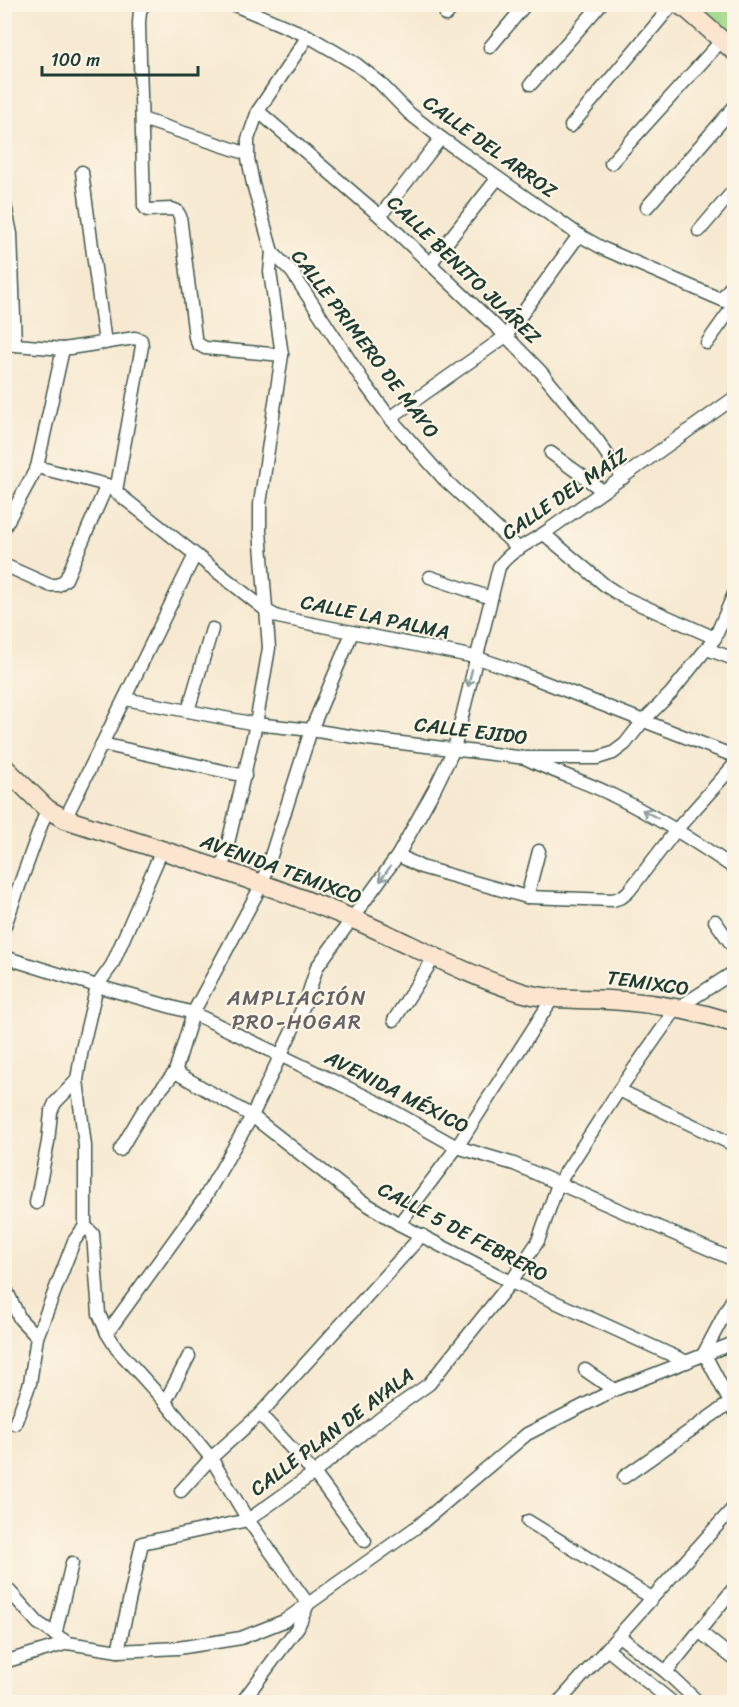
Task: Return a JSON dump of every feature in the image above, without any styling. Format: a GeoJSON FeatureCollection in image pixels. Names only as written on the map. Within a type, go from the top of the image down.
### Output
{"type":"FeatureCollection","features":[{"type":"Feature","properties":{"kind":"main road"},"geometry":{"type":"LineString","coordinates":[[682,6],[728,45]]}},
{"type":"Feature","properties":{"kind":"main road","name":"AVENIDA TEMIXCO"},"geometry":{"type":"LineString","coordinates":[[4,767],[47,809],[65,819],[262,884],[353,920],[504,986],[527,994],[554,996]]}},
{"type":"Feature","properties":{"kind":"main road","name":"TEMIXCO"},"geometry":{"type":"LineString","coordinates":[[554,996],[624,1001],[708,1015],[735,1023]]}},
{"type":"Feature","properties":{"kind":"street"},"geometry":{"type":"LineString","coordinates":[[144,4],[140,11],[139,23],[144,206],[147,210],[172,209],[180,216],[195,337],[198,345],[205,348],[282,355]]}},
{"type":"Feature","properties":{"kind":"street","name":"CALLE DEL ARROZ"},"geometry":{"type":"LineString","coordinates":[[232,4],[308,36],[356,64],[409,113],[441,138],[579,235],[604,249],[735,305]]}},
{"type":"Feature","properties":{"kind":"street"},"geometry":{"type":"LineString","coordinates":[[446,15],[454,4]]}},
{"type":"Feature","properties":{"kind":"street"},"geometry":{"type":"LineString","coordinates":[[490,47],[526,4]]}},
{"type":"Feature","properties":{"kind":"street"},"geometry":{"type":"LineString","coordinates":[[531,84],[601,4]]}},
{"type":"Feature","properties":{"kind":"street"},"geometry":{"type":"LineString","coordinates":[[571,126],[682,6]]}},
{"type":"Feature","properties":{"kind":"street","name":"CALLE PRIMERO DE MAYO"},"geometry":{"type":"LineString","coordinates":[[308,36],[258,111],[249,132],[248,154],[253,184],[272,252],[292,272],[365,384],[390,418],[444,479],[519,549]]}},
{"type":"Feature","properties":{"kind":"street"},"geometry":{"type":"LineString","coordinates":[[611,163],[728,45]]}},
{"type":"Feature","properties":{"kind":"street"},"geometry":{"type":"LineString","coordinates":[[647,207],[735,107]]}},
{"type":"Feature","properties":{"kind":"street","name":"CALLE BENITO JUÁREZ"},"geometry":{"type":"LineString","coordinates":[[258,111],[380,216],[542,372],[598,441],[623,478]]}},
{"type":"Feature","properties":{"kind":"street"},"geometry":{"type":"LineString","coordinates":[[142,119],[248,154]]}},
{"type":"Feature","properties":{"kind":"street"},"geometry":{"type":"LineString","coordinates":[[380,216],[441,138]]}},
{"type":"Feature","properties":{"kind":"street"},"geometry":{"type":"LineString","coordinates":[[82,172],[105,343]]}},
{"type":"Feature","properties":{"kind":"street"},"geometry":{"type":"LineString","coordinates":[[429,264],[497,179]]}},
{"type":"Feature","properties":{"kind":"street"},"geometry":{"type":"LineString","coordinates":[[699,231],[735,190]]}},
{"type":"Feature","properties":{"kind":"street"},"geometry":{"type":"LineString","coordinates":[[4,200],[11,234],[10,345],[63,349],[135,338],[141,340],[142,346],[111,488],[66,579],[58,585],[49,585],[4,565]]}},
{"type":"Feature","properties":{"kind":"street"},"geometry":{"type":"LineString","coordinates":[[390,418],[506,336],[579,235]]}},
{"type":"Feature","properties":{"kind":"street"},"geometry":{"type":"LineString","coordinates":[[222,869],[245,776],[269,648],[260,504],[282,355],[270,272],[272,252]]}},
{"type":"Feature","properties":{"kind":"street"},"geometry":{"type":"LineString","coordinates":[[721,299],[735,283]]}},
{"type":"Feature","properties":{"kind":"street"},"geometry":{"type":"LineString","coordinates":[[707,343],[735,305]]}},
{"type":"Feature","properties":{"kind":"street"},"geometry":{"type":"LineString","coordinates":[[4,528],[38,467],[63,349]]}},
{"type":"Feature","properties":{"kind":"street","name":"CALLE DEL MAÍZ"},"geometry":{"type":"LineString","coordinates":[[107,1333],[204,1199],[252,1116],[306,1001],[317,968],[398,855],[454,749],[499,567],[508,556],[544,534],[735,398]]}},
{"type":"Feature","properties":{"kind":"street"},"geometry":{"type":"LineString","coordinates":[[551,453],[603,491]]}},
{"type":"Feature","properties":{"kind":"street","name":"CALLE LA PALMA"},"geometry":{"type":"LineString","coordinates":[[38,467],[111,488],[267,611],[278,617],[475,657],[735,756]]}},
{"type":"Feature","properties":{"kind":"street"},"geometry":{"type":"LineString","coordinates":[[544,534],[623,597],[715,638]]}},
{"type":"Feature","properties":{"kind":"street"},"geometry":{"type":"LineString","coordinates":[[65,819],[195,555]]}},
{"type":"Feature","properties":{"kind":"street"},"geometry":{"type":"LineString","coordinates":[[430,577],[491,598]]}},
{"type":"Feature","properties":{"kind":"street","name":"CALLE EJIDO"},"geometry":{"type":"LineString","coordinates":[[125,699],[256,724],[368,739],[526,758],[597,758],[613,753],[625,744],[643,721],[671,693],[715,638],[735,594]]}},
{"type":"Feature","properties":{"kind":"street"},"geometry":{"type":"LineString","coordinates":[[188,711],[212,629]]}},
{"type":"Feature","properties":{"kind":"street"},"geometry":{"type":"LineString","coordinates":[[120,1150],[142,1111],[175,1072],[193,1012],[262,884],[311,730],[352,633]]}},
{"type":"Feature","properties":{"kind":"street"},"geometry":{"type":"LineString","coordinates":[[707,649],[735,658]]}},
{"type":"Feature","properties":{"kind":"street"},"geometry":{"type":"LineString","coordinates":[[102,744],[245,776]]}},
{"type":"Feature","properties":{"kind":"street"},"geometry":{"type":"LineString","coordinates":[[526,758],[610,794],[677,829],[735,868]]}},
{"type":"Feature","properties":{"kind":"street"},"geometry":{"type":"LineString","coordinates":[[398,855],[421,867],[527,897],[612,900],[622,897],[629,891],[677,829],[735,765]]}},
{"type":"Feature","properties":{"kind":"street"},"geometry":{"type":"LineString","coordinates":[[4,928],[47,809]]}},
{"type":"Feature","properties":{"kind":"street"},"geometry":{"type":"LineString","coordinates":[[15,1424],[30,1383],[37,1337],[74,1241],[85,1226],[85,1146],[77,1080],[97,986],[112,965],[162,850]]}},
{"type":"Feature","properties":{"kind":"street"},"geometry":{"type":"LineString","coordinates":[[527,897],[539,851]]}},
{"type":"Feature","properties":{"kind":"street"},"geometry":{"type":"LineString","coordinates":[[715,921],[735,948]]}},
{"type":"Feature","properties":{"kind":"street","name":"AVENIDA MÉXICO"},"geometry":{"type":"LineString","coordinates":[[4,957],[97,986],[193,1012],[379,1103],[457,1147],[514,1164],[735,1260]]}},
{"type":"Feature","properties":{"kind":"street"},"geometry":{"type":"LineString","coordinates":[[394,1020],[435,957]]}},
{"type":"Feature","properties":{"kind":"street","name":"CALLE PLAN DE AYALA"},"geometry":{"type":"LineString","coordinates":[[118,1651],[142,1543],[248,1520],[314,1473],[381,1418],[429,1384],[511,1282],[538,1241],[558,1184],[619,1090],[676,1009],[735,972]]}},
{"type":"Feature","properties":{"kind":"street"},"geometry":{"type":"LineString","coordinates":[[399,1224],[457,1147],[554,996]]}},
{"type":"Feature","properties":{"kind":"street","name":"CALLE 5 DE FEBRERO"},"geometry":{"type":"LineString","coordinates":[[175,1072],[252,1116],[357,1197],[399,1224],[511,1282],[687,1362]]}},
{"type":"Feature","properties":{"kind":"street"},"geometry":{"type":"LineString","coordinates":[[36,1203],[48,1142],[51,1112],[55,1103],[77,1080]]}},
{"type":"Feature","properties":{"kind":"street"},"geometry":{"type":"LineString","coordinates":[[619,1090],[735,1145]]}},
{"type":"Feature","properties":{"kind":"street"},"geometry":{"type":"LineString","coordinates":[[85,1226],[93,1234],[99,1314],[107,1333],[117,1349],[211,1458],[248,1520],[308,1604]]}},
{"type":"Feature","properties":{"kind":"street"},"geometry":{"type":"LineString","coordinates":[[181,1491],[211,1458],[260,1414],[422,1235]]}},
{"type":"Feature","properties":{"kind":"street"},"geometry":{"type":"LineString","coordinates":[[4,1285],[20,1319],[37,1337]]}},
{"type":"Feature","properties":{"kind":"street"},"geometry":{"type":"LineString","coordinates":[[704,1353],[735,1296]]}},
{"type":"Feature","properties":{"kind":"street"},"geometry":{"type":"LineString","coordinates":[[4,1585],[38,1623],[68,1643],[118,1651],[178,1648],[241,1638],[285,1621],[418,1526],[527,1434],[614,1390],[687,1362],[704,1353],[735,1343]]}},
{"type":"Feature","properties":{"kind":"street"},"geometry":{"type":"LineString","coordinates":[[624,1477],[733,1405],[704,1353]]}},
{"type":"Feature","properties":{"kind":"street"},"geometry":{"type":"LineString","coordinates":[[165,1402],[189,1356]]}},
{"type":"Feature","properties":{"kind":"street"},"geometry":{"type":"LineString","coordinates":[[585,1370],[614,1390]]}},
{"type":"Feature","properties":{"kind":"street"},"geometry":{"type":"LineString","coordinates":[[260,1414],[314,1473],[365,1541]]}},
{"type":"Feature","properties":{"kind":"street"},"geometry":{"type":"LineString","coordinates":[[559,1702],[735,1507]]}},
{"type":"Feature","properties":{"kind":"street"},"geometry":{"type":"LineString","coordinates":[[528,1521],[652,1598]]}},
{"type":"Feature","properties":{"kind":"street"},"geometry":{"type":"LineString","coordinates":[[55,1635],[72,1563]]}},
{"type":"Feature","properties":{"kind":"street"},"geometry":{"type":"LineString","coordinates":[[666,1672],[735,1588]]}},
{"type":"Feature","properties":{"kind":"street"},"geometry":{"type":"LineString","coordinates":[[242,1702],[298,1627],[308,1604]]}},
{"type":"Feature","properties":{"kind":"street"},"geometry":{"type":"LineString","coordinates":[[700,1632],[735,1659]]}},
{"type":"Feature","properties":{"kind":"street"},"geometry":{"type":"LineString","coordinates":[[619,1636],[666,1672],[698,1702]]}},
{"type":"Feature","properties":{"kind":"street"},"geometry":{"type":"LineString","coordinates":[[4,1662],[68,1643]]}},
{"type":"Feature","properties":{"kind":"street"},"geometry":{"type":"LineString","coordinates":[[607,1649],[672,1702]]}},
{"type":"Feature","properties":{"kind":"green space"},"geometry":{"type":"Polygon","coordinates":[[[696,5],[734,5],[734,45],[696,12],[696,5]]]}},
{"type":"Feature","properties":{"kind":"district","name":"AMPLIACIÓN PRO-HOGAR"},"geometry":{"type":"Point","coordinates":[297,1010]}}]}
